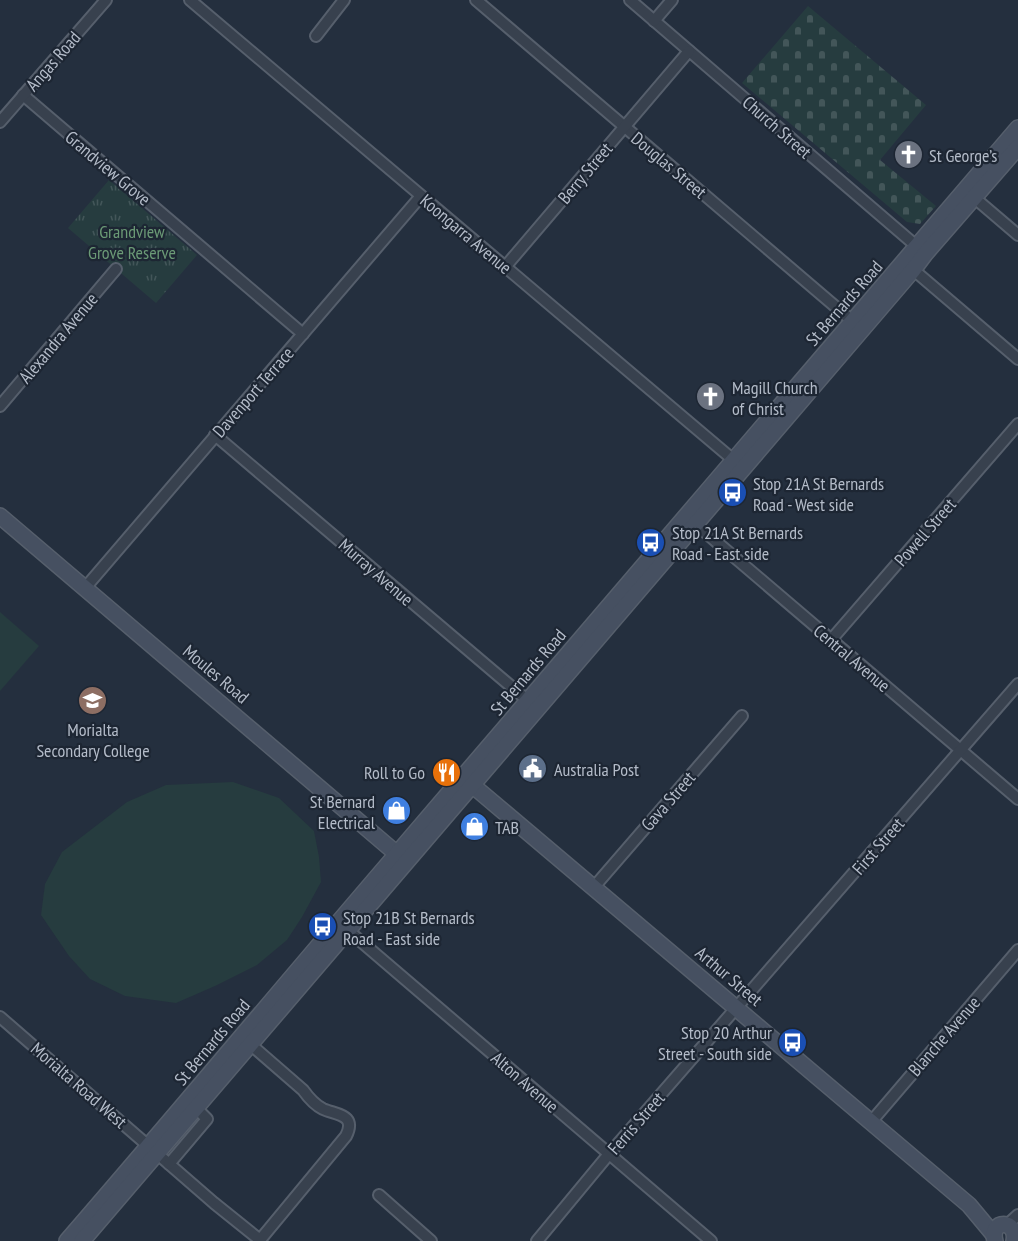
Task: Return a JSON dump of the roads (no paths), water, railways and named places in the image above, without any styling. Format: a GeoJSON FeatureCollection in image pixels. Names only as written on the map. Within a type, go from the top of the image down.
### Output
{"type":"FeatureCollection","features":[{"type":"Feature","properties":{"kind":"main road","name":"St Bernards Road"},"geometry":{"type":"LineString","coordinates":[[970,194],[1018,128]]}},
{"type":"Feature","properties":{"kind":"main road","name":"St Bernards Road"},"geometry":{"type":"LineString","coordinates":[[72,1241],[159,1155],[343,926],[921,250],[970,194],[1018,147]]}},
{"type":"Feature","properties":{"kind":"main road","name":"Moules Road"},"geometry":{"type":"LineString","coordinates":[[0,516],[401,858]]}},
{"type":"Feature","properties":{"kind":"main road","name":"Arthur Street"},"geometry":{"type":"LineString","coordinates":[[468,781],[969,1205],[1007,1233]]}},
{"type":"Feature","properties":{"kind":"main road","name":"St Bernards Road"},"geometry":{"type":"LineString","coordinates":[[159,1155],[343,926]]}},
{"type":"Feature","properties":{"kind":"street","name":"Angas Road"},"geometry":{"type":"LineString","coordinates":[[0,122],[106,0]]}},
{"type":"Feature","properties":{"kind":"street","name":"Koongarra Avenue"},"geometry":{"type":"LineString","coordinates":[[190,0],[738,465]]}},
{"type":"Feature","properties":{"kind":"street"},"geometry":{"type":"LineString","coordinates":[[316,36],[344,0]]}},
{"type":"Feature","properties":{"kind":"street","name":"Douglas Street"},"geometry":{"type":"LineString","coordinates":[[476,0],[858,326]]}},
{"type":"Feature","properties":{"kind":"street","name":"Church Street"},"geometry":{"type":"LineString","coordinates":[[630,0],[921,250]]}},
{"type":"Feature","properties":{"kind":"street"},"geometry":{"type":"LineString","coordinates":[[654,21],[672,0]]}},
{"type":"Feature","properties":{"kind":"street","name":"Berry Street"},"geometry":{"type":"LineString","coordinates":[[505,267],[689,51]]}},
{"type":"Feature","properties":{"kind":"street","name":"Grandview Grove"},"geometry":{"type":"LineString","coordinates":[[23,95],[303,334]]}},
{"type":"Feature","properties":{"kind":"street"},"geometry":{"type":"LineString","coordinates":[[970,194],[1018,235]]}},
{"type":"Feature","properties":{"kind":"street","name":"Davenport Terrace"},"geometry":{"type":"LineString","coordinates":[[85,588],[421,196]]}},
{"type":"Feature","properties":{"kind":"street"},"geometry":{"type":"LineString","coordinates":[[909,266],[1018,359]]}},
{"type":"Feature","properties":{"kind":"street","name":"Alexandra Avenue"},"geometry":{"type":"LineString","coordinates":[[0,406],[116,269]]}},
{"type":"Feature","properties":{"kind":"street","name":"Powell Street"},"geometry":{"type":"LineString","coordinates":[[831,640],[1018,423]]}},
{"type":"Feature","properties":{"kind":"street","name":"Murray Avenue"},"geometry":{"type":"LineString","coordinates":[[216,435],[533,705]]}},
{"type":"Feature","properties":{"kind":"street","name":"Central Avenue"},"geometry":{"type":"LineString","coordinates":[[691,520],[1018,799]]}},
{"type":"Feature","properties":{"kind":"street","name":"First Street"},"geometry":{"type":"LineString","coordinates":[[737,1007],[1018,684]]}},
{"type":"Feature","properties":{"kind":"street","name":"Gava Street"},"geometry":{"type":"LineString","coordinates":[[594,887],[742,716]]}},
{"type":"Feature","properties":{"kind":"street","name":"Alton Avenue"},"geometry":{"type":"LineString","coordinates":[[343,926],[711,1241]]}},
{"type":"Feature","properties":{"kind":"street","name":"Blanche Avenue"},"geometry":{"type":"LineString","coordinates":[[871,1122],[1018,950]]}},
{"type":"Feature","properties":{"kind":"street","name":"Ferris Street"},"geometry":{"type":"LineString","coordinates":[[537,1241],[737,1007]]}},
{"type":"Feature","properties":{"kind":"street","name":"Morialta Road West"},"geometry":{"type":"LineString","coordinates":[[2,1023],[214,1203],[261,1240]]}},
{"type":"Feature","properties":{"kind":"street"},"geometry":{"type":"LineString","coordinates":[[250,1044],[303,1089],[321,1108],[341,1114],[346,1119],[349,1130],[261,1240]]}},
{"type":"Feature","properties":{"kind":"street"},"geometry":{"type":"LineString","coordinates":[[379,1195],[431,1241]]}},
{"type":"Feature","properties":{"kind":"place","name":"St George’s"},"geometry":{"type":"Point","coordinates":[908,155]}},
{"type":"Feature","properties":{"kind":"place","name":"Magill Church of Christ"},"geometry":{"type":"Point","coordinates":[711,397]}},
{"type":"Feature","properties":{"kind":"place","name":"Stop 21A St Bernards Road - West side"},"geometry":{"type":"Point","coordinates":[732,493]}},
{"type":"Feature","properties":{"kind":"place","name":"Stop 21A St Bernards Road - East side"},"geometry":{"type":"Point","coordinates":[651,542]}},
{"type":"Feature","properties":{"kind":"place","name":"Morialta Secondary College"},"geometry":{"type":"Point","coordinates":[93,700]}},
{"type":"Feature","properties":{"kind":"place","name":"Australia Post"},"geometry":{"type":"Point","coordinates":[533,769]}},
{"type":"Feature","properties":{"kind":"place","name":"Roll to Go"},"geometry":{"type":"Point","coordinates":[446,772]}},
{"type":"Feature","properties":{"kind":"place","name":"St Bernard Electrical"},"geometry":{"type":"Point","coordinates":[396,811]}},
{"type":"Feature","properties":{"kind":"place","name":"TAB"},"geometry":{"type":"Point","coordinates":[474,827]}},
{"type":"Feature","properties":{"kind":"place","name":"Stop 21B St Bernards Road - East side"},"geometry":{"type":"Point","coordinates":[322,927]}},
{"type":"Feature","properties":{"kind":"place","name":"Stop 20 Arthur Street - South side"},"geometry":{"type":"Point","coordinates":[793,1042]}},
{"type":"Feature","properties":{"kind":"park label","name":"Grandview Grove Reserve"},"geometry":{"type":"Point","coordinates":[132,241]}}]}
